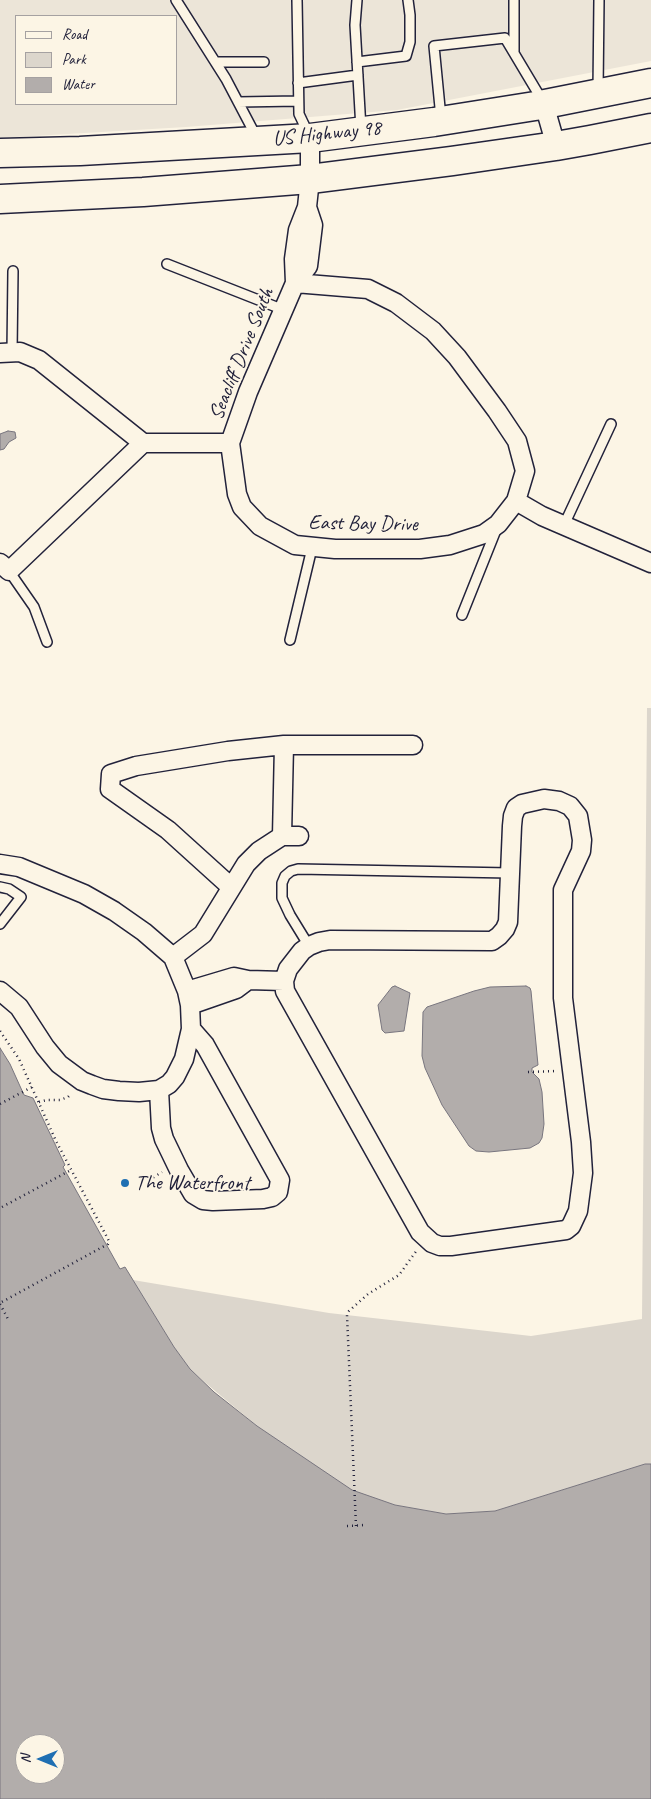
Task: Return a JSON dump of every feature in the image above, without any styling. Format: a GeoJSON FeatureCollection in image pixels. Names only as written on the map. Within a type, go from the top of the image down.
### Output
{"type":"FeatureCollection","features":[{"type":"Feature","properties":{"kind":"main road","name":"US Highway 98"},"geometry":{"type":"LineString","coordinates":[[0,153],[80,151],[310,138],[442,121],[544,104],[651,83]]}},
{"type":"Feature","properties":{"kind":"main road","name":"US Highway 98"},"geometry":{"type":"LineString","coordinates":[[0,199],[143,192],[310,179],[556,146],[651,128]]}},
{"type":"Feature","properties":{"kind":"street"},"geometry":{"type":"LineString","coordinates":[[544,104],[556,146]]}},
{"type":"Feature","properties":{"kind":"street","name":"Seacliff Drive South"},"geometry":{"type":"LineString","coordinates":[[230,443],[248,392],[284,310],[296,283],[308,266],[313,225],[307,207],[310,179],[310,138]]}},
{"type":"Feature","properties":{"kind":"street","name":"East Bay Drive"},"geometry":{"type":"LineString","coordinates":[[230,443],[237,494],[242,507],[260,526],[295,545],[312,548],[420,549],[450,545],[484,534],[498,524],[516,501],[525,471],[517,441],[457,357],[433,331],[396,303],[368,289],[296,283]]}},
{"type":"Feature","properties":{"kind":"street"},"geometry":{"type":"LineString","coordinates":[[6,353],[20,352],[39,360],[143,443],[230,443]]}},
{"type":"Feature","properties":{"kind":"street"},"geometry":{"type":"LineString","coordinates":[[4,567],[143,443]]}},
{"type":"Feature","properties":{"kind":"street"},"geometry":{"type":"LineString","coordinates":[[516,501],[564,526],[651,563]]}},
{"type":"Feature","properties":{"kind":"street"},"geometry":{"type":"LineString","coordinates":[[231,887],[168,830],[110,789],[111,774],[136,766],[228,751],[284,745],[413,745]]}},
{"type":"Feature","properties":{"kind":"street"},"geometry":{"type":"LineString","coordinates":[[173,957],[203,934],[246,864],[273,841],[291,836],[284,745]]}},
{"type":"Feature","properties":{"kind":"street"},"geometry":{"type":"LineString","coordinates":[[544,800],[559,801],[570,806],[578,816],[582,840],[581,851],[563,890],[563,998],[581,1142],[582,1192],[578,1211],[571,1226],[566,1230],[440,1246],[420,1232],[285,991],[284,981],[288,969],[302,951],[309,946],[330,940],[492,941],[505,930],[508,922],[510,873],[512,826],[516,808],[522,804],[544,800]]}},
{"type":"Feature","properties":{"kind":"street"},"geometry":{"type":"LineString","coordinates":[[0,864],[19,867],[84,894],[114,911],[144,932],[173,957],[188,998],[191,1029],[184,1059],[176,1077],[159,1090],[139,1092],[103,1089],[82,1081],[58,1064],[19,1007],[0,991]]}},
{"type":"Feature","properties":{"kind":"street"},"geometry":{"type":"LineString","coordinates":[[188,998],[234,977],[248,980],[284,981]]}},
{"type":"Feature","properties":{"kind":"street"},"geometry":{"type":"LineString","coordinates":[[159,1090],[160,1128],[179,1170],[193,1194],[203,1200],[213,1201],[263,1199],[272,1197],[278,1192],[280,1180],[205,1045],[191,1029]]}},
{"type":"Feature","properties":{"kind":"lane"},"geometry":{"type":"LineString","coordinates":[[176,0],[216,62],[259,140]]}},
{"type":"Feature","properties":{"kind":"lane"},"geometry":{"type":"LineString","coordinates":[[297,0],[299,114],[310,138]]}},
{"type":"Feature","properties":{"kind":"lane"},"geometry":{"type":"LineString","coordinates":[[357,0],[355,25],[361,131]]}},
{"type":"Feature","properties":{"kind":"lane"},"geometry":{"type":"LineString","coordinates":[[357,62],[406,56],[410,42],[408,0]]}},
{"type":"Feature","properties":{"kind":"lane"},"geometry":{"type":"LineString","coordinates":[[514,0],[514,54]]}},
{"type":"Feature","properties":{"kind":"lane"},"geometry":{"type":"LineString","coordinates":[[598,94],[599,0]]}},
{"type":"Feature","properties":{"kind":"lane"},"geometry":{"type":"LineString","coordinates":[[442,121],[434,46],[505,38],[544,104]]}},
{"type":"Feature","properties":{"kind":"lane"},"geometry":{"type":"LineString","coordinates":[[216,62],[264,62]]}},
{"type":"Feature","properties":{"kind":"lane"},"geometry":{"type":"LineString","coordinates":[[298,83],[358,75]]}},
{"type":"Feature","properties":{"kind":"lane"},"geometry":{"type":"LineString","coordinates":[[238,102],[298,101]]}},
{"type":"Feature","properties":{"kind":"lane"},"geometry":{"type":"LineString","coordinates":[[167,264],[284,310]]}},
{"type":"Feature","properties":{"kind":"lane"},"geometry":{"type":"LineString","coordinates":[[6,353],[14,271]]}},
{"type":"Feature","properties":{"kind":"lane"},"geometry":{"type":"LineString","coordinates":[[564,526],[611,424]]}},
{"type":"Feature","properties":{"kind":"lane"},"geometry":{"type":"LineString","coordinates":[[462,616],[498,524]]}},
{"type":"Feature","properties":{"kind":"lane"},"geometry":{"type":"LineString","coordinates":[[290,640],[312,548]]}},
{"type":"Feature","properties":{"kind":"lane"},"geometry":{"type":"LineString","coordinates":[[4,567],[34,607],[47,642]]}},
{"type":"Feature","properties":{"kind":"lane"},"geometry":{"type":"LineString","coordinates":[[309,946],[282,898],[282,883],[286,876],[298,868],[510,873]]}},
{"type":"Feature","properties":{"kind":"lane"},"geometry":{"type":"LineString","coordinates":[[0,888],[10,889],[21,897],[0,924]]}},
{"type":"Feature","properties":{"kind":"path"},"geometry":{"type":"LineString","coordinates":[[0,1031],[19,1059],[56,1141],[108,1239],[108,1244],[0,1304],[8,1318]]}},
{"type":"Feature","properties":{"kind":"path"},"geometry":{"type":"LineString","coordinates":[[528,1072],[552,1072]]}},
{"type":"Feature","properties":{"kind":"path"},"geometry":{"type":"LineString","coordinates":[[39,1102],[60,1100],[68,1097],[82,1081]]}},
{"type":"Feature","properties":{"kind":"path"},"geometry":{"type":"LineString","coordinates":[[0,1104],[32,1087]]}},
{"type":"Feature","properties":{"kind":"path"},"geometry":{"type":"LineString","coordinates":[[2,1207],[71,1170]]}},
{"type":"Feature","properties":{"kind":"path"},"geometry":{"type":"LineString","coordinates":[[356,1526],[347,1323],[349,1311],[368,1294],[399,1275],[426,1238]]}},
{"type":"Feature","properties":{"kind":"path"},"geometry":{"type":"LineString","coordinates":[[347,1526],[365,1525]]}},
{"type":"Feature","properties":{"kind":"shaded area"},"geometry":{"type":"Polygon","coordinates":[[[0,0],[651,0],[651,61],[397,110],[186,127],[0,138],[0,0]]]}},
{"type":"Feature","properties":{"kind":"green space"},"geometry":{"type":"Polygon","coordinates":[[[647,708],[651,708],[651,1464],[645,1464],[495,1511],[446,1514],[395,1505],[352,1491],[257,1426],[190,1369],[174,1347],[133,1280],[329,1313],[531,1336],[642,1319],[647,708]]]}},
{"type":"Feature","properties":{"kind":"water"},"geometry":{"type":"Polygon","coordinates":[[[8,431],[15,432],[16,438],[9,442],[4,449],[0,450],[0,434],[8,431]]]}},
{"type":"Feature","properties":{"kind":"water"},"geometry":{"type":"Polygon","coordinates":[[[395,986],[410,993],[404,1031],[385,1033],[382,1030],[378,1005],[392,987],[395,986]]]}},
{"type":"Feature","properties":{"kind":"water"},"geometry":{"type":"Polygon","coordinates":[[[526,986],[531,991],[538,1065],[532,1068],[532,1072],[539,1079],[542,1092],[544,1124],[542,1138],[539,1143],[530,1148],[489,1152],[476,1151],[469,1146],[442,1105],[425,1068],[422,1056],[423,1012],[427,1007],[474,991],[490,987],[526,986]]]}},
{"type":"Feature","properties":{"kind":"water"},"geometry":{"type":"Polygon","coordinates":[[[0,1048],[10,1064],[24,1095],[33,1098],[65,1165],[63,1167],[120,1269],[125,1267],[174,1347],[190,1369],[214,1392],[257,1426],[352,1490],[395,1505],[446,1514],[495,1511],[645,1464],[651,1464],[651,1799],[0,1799],[0,1048]]]}},
{"type":"Feature","properties":{"kind":"place","name":"The Waterfront"},"geometry":{"type":"Point","coordinates":[125,1183]}}]}
